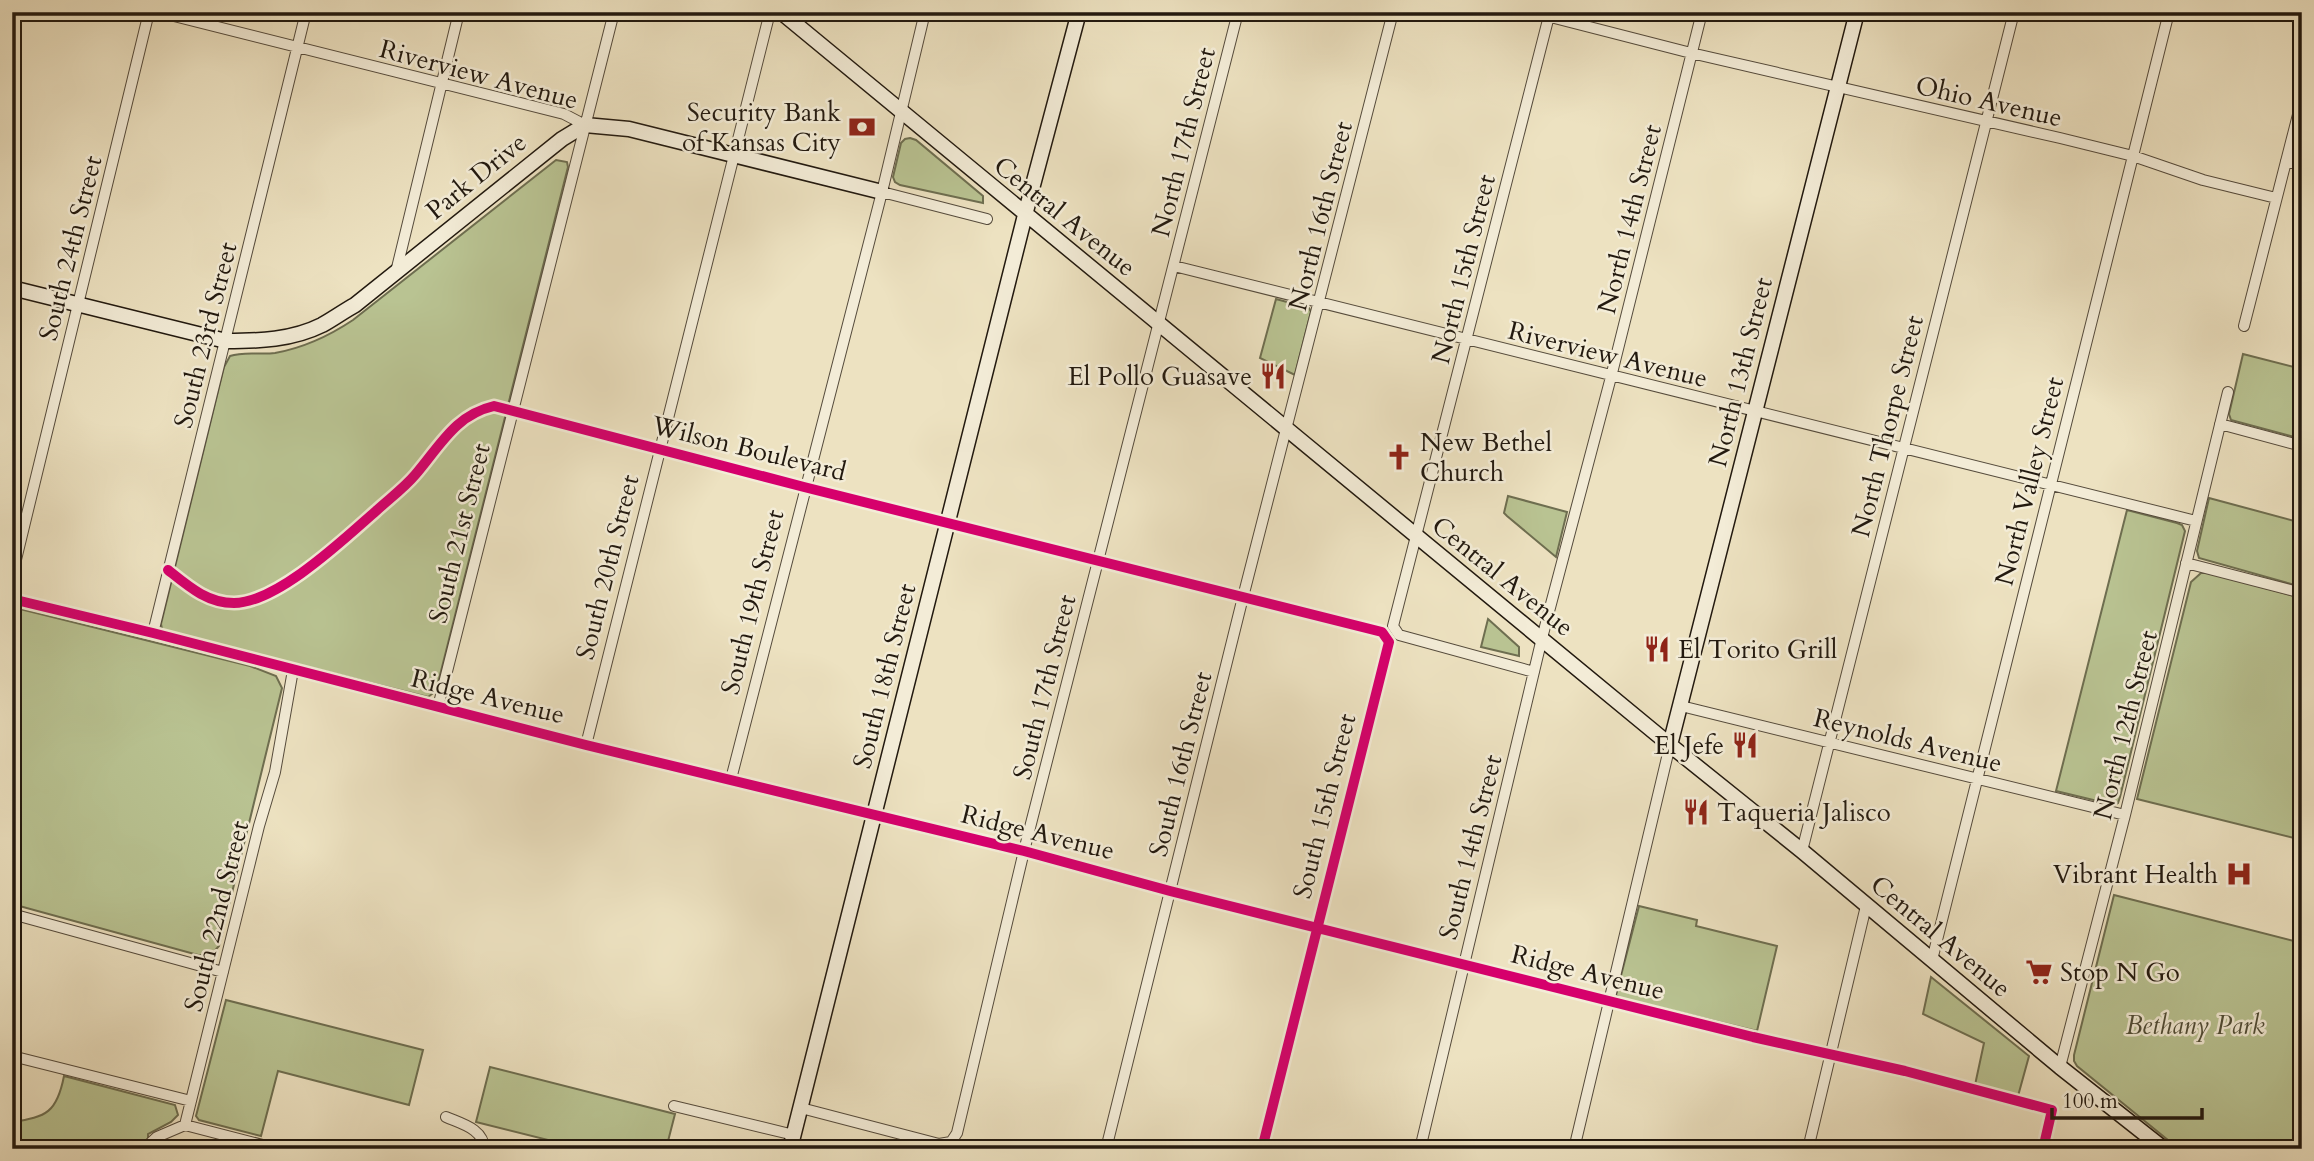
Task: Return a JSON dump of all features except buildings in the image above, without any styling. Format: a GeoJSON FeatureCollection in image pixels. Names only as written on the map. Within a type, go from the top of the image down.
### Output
{"type":"FeatureCollection","features":[{"type":"Feature","properties":{"kind":"main road","name":"Central Avenue"},"geometry":{"type":"LineString","coordinates":[[781,12],[1802,851],[2060,1067],[2164,1149]]}},
{"type":"Feature","properties":{"kind":"main road","name":"South 18th Street"},"geometry":{"type":"LineString","coordinates":[[792,1142],[1079,12]]}},
{"type":"Feature","properties":{"kind":"main road","name":"North 13th Street"},"geometry":{"type":"LineString","coordinates":[[1670,745],[1857,12]]}},
{"type":"Feature","properties":{"kind":"main road","name":"Park Drive"},"geometry":{"type":"LineString","coordinates":[[12,288],[226,341],[258,341],[286,337],[321,325],[355,304],[562,139],[585,125]]}},
{"type":"Feature","properties":{"kind":"main road"},"geometry":{"type":"LineString","coordinates":[[585,125],[629,128],[882,192]]}},
{"type":"Feature","properties":{"kind":"street","name":"South 24th Street"},"geometry":{"type":"LineString","coordinates":[[12,576],[149,12]]}},
{"type":"Feature","properties":{"kind":"street","name":"Riverview Avenue"},"geometry":{"type":"LineString","coordinates":[[158,12],[564,114],[585,125]]}},
{"type":"Feature","properties":{"kind":"street","name":"South 23rd Street"},"geometry":{"type":"LineString","coordinates":[[153,633],[306,12]]}},
{"type":"Feature","properties":{"kind":"street"},"geometry":{"type":"LineString","coordinates":[[396,272],[459,12]]}},
{"type":"Feature","properties":{"kind":"street","name":"South 21st Street"},"geometry":{"type":"LineString","coordinates":[[438,707],[614,12]]}},
{"type":"Feature","properties":{"kind":"street","name":"South 20th Street"},"geometry":{"type":"LineString","coordinates":[[586,745],[770,12]]}},
{"type":"Feature","properties":{"kind":"street","name":"South 19th Street"},"geometry":{"type":"LineString","coordinates":[[731,779],[882,192],[925,12]]}},
{"type":"Feature","properties":{"kind":"street","name":"North 17th Street"},"geometry":{"type":"LineString","coordinates":[[1157,323],[1238,12]]}},
{"type":"Feature","properties":{"kind":"street","name":"North 16th Street"},"geometry":{"type":"LineString","coordinates":[[1287,430],[1393,12]]}},
{"type":"Feature","properties":{"kind":"street","name":"Ohio Avenue"},"geometry":{"type":"LineString","coordinates":[[1531,12],[1691,53],[2133,156],[2203,180],[2276,198]]}},
{"type":"Feature","properties":{"kind":"street","name":"North 14th Street"},"geometry":{"type":"LineString","coordinates":[[1542,638],[1611,377],[1702,12]]}},
{"type":"Feature","properties":{"kind":"street","name":"North Thorpe Street"},"geometry":{"type":"LineString","coordinates":[[1802,851],[2014,12]]}},
{"type":"Feature","properties":{"kind":"street","name":"North Valley Street"},"geometry":{"type":"LineString","coordinates":[[1932,960],[2169,12]]}},
{"type":"Feature","properties":{"kind":"street","name":"North 15th Street"},"geometry":{"type":"LineString","coordinates":[[1416,536],[1550,15]]}},
{"type":"Feature","properties":{"kind":"street"},"geometry":{"type":"LineString","coordinates":[[2244,326],[2302,99]]}},
{"type":"Feature","properties":{"kind":"street"},"geometry":{"type":"LineString","coordinates":[[2286,161],[2302,165]]}},
{"type":"Feature","properties":{"kind":"street"},"geometry":{"type":"LineString","coordinates":[[882,192],[987,219]]}},
{"type":"Feature","properties":{"kind":"street","name":"Riverview Avenue"},"geometry":{"type":"LineString","coordinates":[[1174,266],[1754,413],[2196,521]]}},
{"type":"Feature","properties":{"kind":"street","name":"South 17th Street"},"geometry":{"type":"LineString","coordinates":[[801,1108],[939,1144],[951,1142],[957,1133],[1024,851],[1157,323]]}},
{"type":"Feature","properties":{"kind":"street","name":"North 12th Street"},"geometry":{"type":"LineString","coordinates":[[2060,1067],[2125,816],[2228,392]]}},
{"type":"Feature","properties":{"kind":"street","name":"Wilson Boulevard"},"geometry":{"type":"LineString","coordinates":[[169,570],[199,594],[214,600],[235,603],[258,598],[316,564],[413,477],[456,425],[478,410],[494,406],[1382,632],[1385,637]]}},
{"type":"Feature","properties":{"kind":"street"},"geometry":{"type":"LineString","coordinates":[[2220,424],[2302,446]]}},
{"type":"Feature","properties":{"kind":"street","name":"South 16th Street"},"geometry":{"type":"LineString","coordinates":[[1106,1149],[1287,430]]}},
{"type":"Feature","properties":{"kind":"street"},"geometry":{"type":"LineString","coordinates":[[1416,536],[1393,626],[1399,635],[1534,672]]}},
{"type":"Feature","properties":{"kind":"street"},"geometry":{"type":"LineString","coordinates":[[2186,563],[2302,593]]}},
{"type":"Feature","properties":{"kind":"street","name":"Ridge Avenue"},"geometry":{"type":"LineString","coordinates":[[12,599],[586,745],[1024,851],[1170,891],[1609,1002],[1905,1071],[2052,1110],[2043,1149]]}},
{"type":"Feature","properties":{"kind":"street","name":"South 15th Street"},"geometry":{"type":"LineString","coordinates":[[1262,1149],[1389,642],[1385,637]]}},
{"type":"Feature","properties":{"kind":"street","name":"South 14th Street"},"geometry":{"type":"LineString","coordinates":[[1420,1149],[1542,638]]}},
{"type":"Feature","properties":{"kind":"street","name":"South 22nd Street"},"geometry":{"type":"LineString","coordinates":[[185,1125],[259,826],[275,772],[293,670]]}},
{"type":"Feature","properties":{"kind":"street","name":"Reynolds Avenue"},"geometry":{"type":"LineString","coordinates":[[1681,705],[2125,816]]}},
{"type":"Feature","properties":{"kind":"street"},"geometry":{"type":"LineString","coordinates":[[1588,1149],[1574,1147],[1670,745]]}},
{"type":"Feature","properties":{"kind":"street"},"geometry":{"type":"LineString","coordinates":[[1808,1149],[1866,906]]}},
{"type":"Feature","properties":{"kind":"street"},"geometry":{"type":"LineString","coordinates":[[12,914],[223,972]]}},
{"type":"Feature","properties":{"kind":"street"},"geometry":{"type":"LineString","coordinates":[[12,1056],[191,1101]]}},
{"type":"Feature","properties":{"kind":"street"},"geometry":{"type":"LineString","coordinates":[[674,1106],[792,1142]]}},
{"type":"Feature","properties":{"kind":"street"},"geometry":{"type":"LineString","coordinates":[[446,1117],[468,1126],[483,1137],[484,1149]]}},
{"type":"Feature","properties":{"kind":"street"},"geometry":{"type":"LineString","coordinates":[[144,1149],[157,1137],[185,1125],[278,1149]]}},
{"type":"Feature","properties":{"kind":"green space"},"geometry":{"type":"Polygon","coordinates":[[[910,138],[916,140],[983,196],[983,203],[895,182],[893,177],[901,143],[910,138]]]}},
{"type":"Feature","properties":{"kind":"green space"},"geometry":{"type":"Polygon","coordinates":[[[556,160],[567,162],[568,167],[436,691],[428,697],[162,629],[161,624],[224,367],[230,356],[285,351],[316,341],[344,326],[556,160]]]}},
{"type":"Feature","properties":{"kind":"green space"},"geometry":{"type":"Polygon","coordinates":[[[1276,299],[1309,308],[1311,312],[1295,375],[1260,358],[1276,299]]]}},
{"type":"Feature","properties":{"kind":"green space"},"geometry":{"type":"Polygon","coordinates":[[[2243,354],[2302,369],[2302,439],[2231,420],[2229,414],[2243,354]]]}},
{"type":"Feature","properties":{"kind":"green space"},"geometry":{"type":"Polygon","coordinates":[[[1508,496],[1567,512],[1556,557],[1504,513],[1508,496]]]}},
{"type":"Feature","properties":{"kind":"green space"},"geometry":{"type":"Polygon","coordinates":[[[2209,498],[2302,523],[2302,587],[2199,558],[2197,551],[2209,498]]]}},
{"type":"Feature","properties":{"kind":"green space"},"geometry":{"type":"Polygon","coordinates":[[[2127,510],[2177,523],[2182,525],[2185,531],[2120,797],[2114,805],[2056,791],[2127,510]]]}},
{"type":"Feature","properties":{"kind":"green space"},"geometry":{"type":"Polygon","coordinates":[[[2201,573],[2210,573],[2302,598],[2302,840],[2137,799],[2191,582],[2201,573]]]}},
{"type":"Feature","properties":{"kind":"green space"},"geometry":{"type":"Polygon","coordinates":[[[12,607],[250,666],[276,676],[282,688],[219,946],[211,955],[198,955],[12,904],[12,607]]]}},
{"type":"Feature","properties":{"kind":"green space"},"geometry":{"type":"Polygon","coordinates":[[[1488,619],[1519,647],[1519,656],[1481,647],[1488,619]]]}},
{"type":"Feature","properties":{"kind":"green space","name":"Bethany Park"},"geometry":{"type":"Polygon","coordinates":[[[2114,895],[2302,943],[2302,1135],[2298,1149],[2179,1149],[2077,1066],[2074,1055],[2114,895]]]}},
{"type":"Feature","properties":{"kind":"green space"},"geometry":{"type":"Polygon","coordinates":[[[1639,906],[1697,920],[1696,926],[1777,946],[1757,1031],[1616,995],[1639,906]]]}},
{"type":"Feature","properties":{"kind":"green space"},"geometry":{"type":"Polygon","coordinates":[[[1931,977],[2029,1056],[2018,1096],[1975,1085],[1984,1043],[1923,1014],[1931,977]]]}},
{"type":"Feature","properties":{"kind":"green space"},"geometry":{"type":"Polygon","coordinates":[[[226,1000],[423,1050],[409,1105],[278,1071],[261,1136],[199,1120],[196,1116],[226,1000]]]}},
{"type":"Feature","properties":{"kind":"green space"},"geometry":{"type":"Polygon","coordinates":[[[490,1067],[675,1114],[666,1149],[584,1149],[476,1122],[490,1067]]]}},
{"type":"Feature","properties":{"kind":"green space"},"geometry":{"type":"Polygon","coordinates":[[[64,1076],[175,1105],[178,1115],[171,1122],[148,1134],[148,1149],[12,1149],[12,1122],[34,1118],[48,1111],[58,1098],[64,1076]]]}},
{"type":"Feature","properties":{"kind":"cycle path"},"geometry":{"type":"LineString","coordinates":[[168,570],[198,592],[215,600],[234,603],[270,593],[309,568],[401,489],[458,424],[480,410],[494,406],[1382,632],[1389,642],[1262,1149]]}},
{"type":"Feature","properties":{"kind":"cycle path"},"geometry":{"type":"LineString","coordinates":[[12,599],[586,745],[1024,851],[1170,891],[1753,1037],[1905,1071],[2052,1110],[2043,1149]]}},
{"type":"Feature","properties":{"kind":"place","name":"Security Bank of Kansas City"},"geometry":{"type":"Point","coordinates":[862,127]}},
{"type":"Feature","properties":{"kind":"place","name":"El Pollo Guasave"},"geometry":{"type":"Point","coordinates":[1273,376]}},
{"type":"Feature","properties":{"kind":"place","name":"New Bethel Church"},"geometry":{"type":"Point","coordinates":[1399,457]}},
{"type":"Feature","properties":{"kind":"place","name":"El Torito Grill"},"geometry":{"type":"Point","coordinates":[1657,649]}},
{"type":"Feature","properties":{"kind":"place","name":"El Jefe"},"geometry":{"type":"Point","coordinates":[1745,745]}},
{"type":"Feature","properties":{"kind":"place","name":"Taqueria Jalisco"},"geometry":{"type":"Point","coordinates":[1696,812]}},
{"type":"Feature","properties":{"kind":"place","name":"Vibrant Health"},"geometry":{"type":"Point","coordinates":[2239,874]}},
{"type":"Feature","properties":{"kind":"place","name":"Stop N Go"},"geometry":{"type":"Point","coordinates":[2039,972]}}]}
